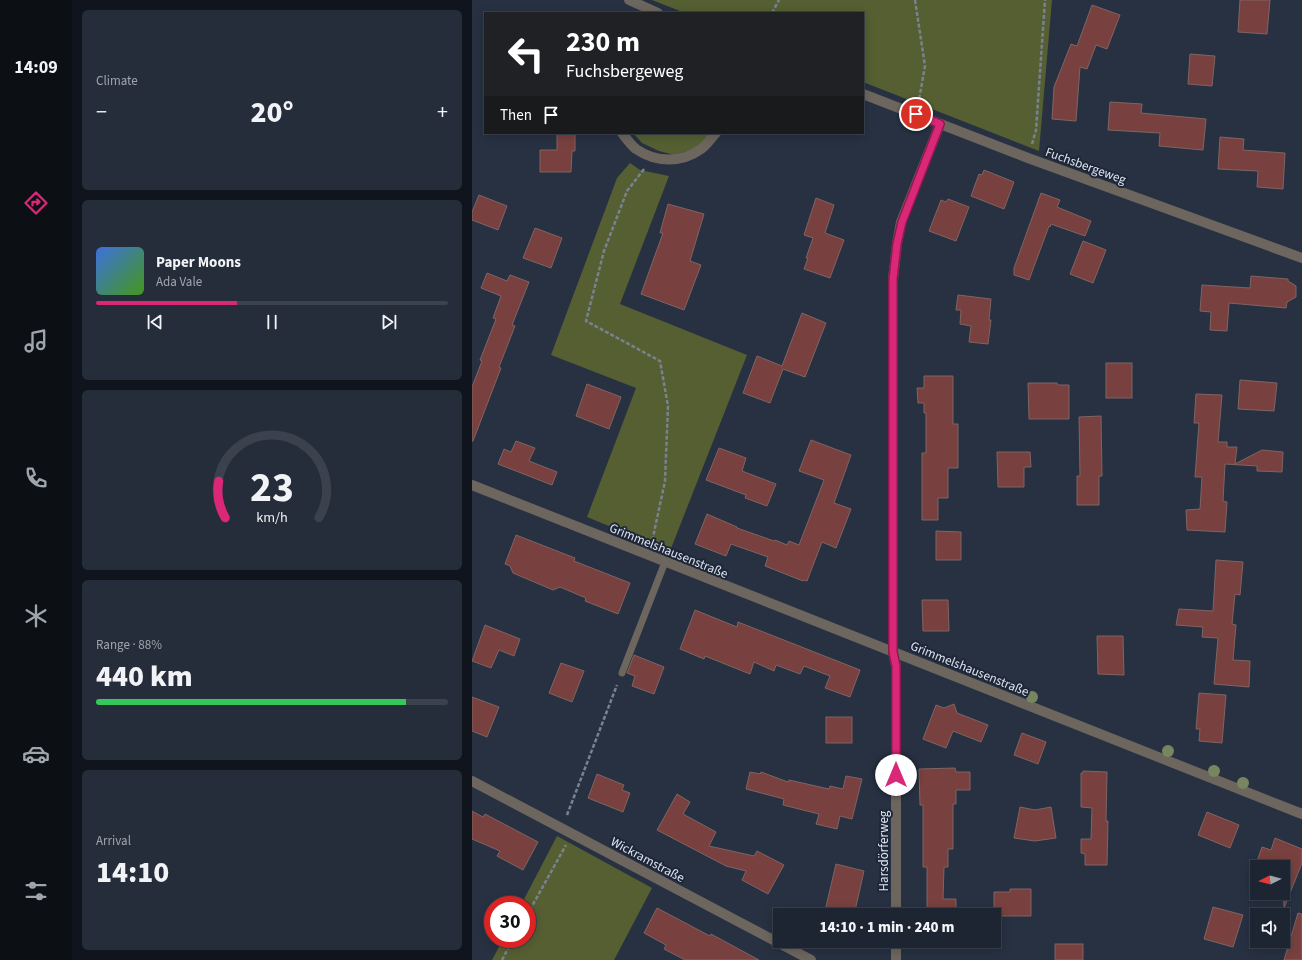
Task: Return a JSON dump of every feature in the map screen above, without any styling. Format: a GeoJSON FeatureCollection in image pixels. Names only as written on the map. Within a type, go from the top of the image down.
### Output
{"type":"FeatureCollection","features":[{"type":"Feature","properties":{"kind":"street"},"geometry":{"type":"LineString","coordinates":[[629,0],[646,11]]}},
{"type":"Feature","properties":{"kind":"street","name":"Fuchsbergeweg"},"geometry":{"type":"LineString","coordinates":[[864,94],[1028,158],[1302,258]]}},
{"type":"Feature","properties":{"kind":"street","name":"Harsdörferweg"},"geometry":{"type":"LineString","coordinates":[[896,908],[896,666],[893,652],[893,279],[897,244],[902,222],[940,124]]}},
{"type":"Feature","properties":{"kind":"street"},"geometry":{"type":"LineString","coordinates":[[623,134],[636,149],[653,157],[671,160],[688,157],[702,148],[715,134]]}},
{"type":"Feature","properties":{"kind":"street","name":"Grimmelshausenstraße"},"geometry":{"type":"LineString","coordinates":[[472,486],[1302,814]]}},
{"type":"Feature","properties":{"kind":"street","name":"Wickramstraße"},"geometry":{"type":"LineString","coordinates":[[472,781],[811,960]]}},
{"type":"Feature","properties":{"kind":"street"},"geometry":{"type":"LineString","coordinates":[[896,948],[896,960]]}},
{"type":"Feature","properties":{"kind":"lane"},"geometry":{"type":"LineString","coordinates":[[622,673],[665,562]]}},
{"type":"Feature","properties":{"kind":"path"},"geometry":{"type":"LineString","coordinates":[[773,12],[779,0]]}},
{"type":"Feature","properties":{"kind":"path"},"geometry":{"type":"LineString","coordinates":[[915,0],[925,66],[916,114]]}},
{"type":"Feature","properties":{"kind":"path"},"geometry":{"type":"LineString","coordinates":[[1028,158],[1036,130],[1045,0]]}},
{"type":"Feature","properties":{"kind":"path"},"geometry":{"type":"LineString","coordinates":[[647,555],[654,536],[665,481],[668,406],[660,362],[586,321],[604,251],[627,191],[653,157]]}},
{"type":"Feature","properties":{"kind":"path"},"geometry":{"type":"LineString","coordinates":[[562,828],[622,673]]}},
{"type":"Feature","properties":{"kind":"path"},"geometry":{"type":"LineString","coordinates":[[536,899],[572,834]]}},
{"type":"Feature","properties":{"kind":"path"},"geometry":{"type":"LineString","coordinates":[[502,960],[508,948]]}},
{"type":"Feature","properties":{"kind":"green space"},"geometry":{"type":"Polygon","coordinates":[[[652,0],[1052,0],[1039,151],[864,82],[864,12],[682,12],[652,0]]]}},
{"type":"Feature","properties":{"kind":"green space"},"geometry":{"type":"Polygon","coordinates":[[[634,134],[710,134],[695,149],[674,155],[659,151],[642,143],[634,134]]]}},
{"type":"Feature","properties":{"kind":"green space"},"geometry":{"type":"Polygon","coordinates":[[[630,163],[640,170],[669,176],[620,304],[747,355],[670,551],[587,517],[636,388],[551,355],[617,178],[630,163]]]}},
{"type":"Feature","properties":{"kind":"green space"},"geometry":{"type":"Polygon","coordinates":[[[557,836],[652,888],[614,960],[492,960],[498,948],[536,948],[536,896],[526,896],[557,836]]]}},
{"type":"Feature","properties":{"kind":"building"},"geometry":{"type":"Polygon","coordinates":[[[1240,0],[1270,0],[1267,34],[1238,32],[1240,0]]]}},
{"type":"Feature","properties":{"kind":"building"},"geometry":{"type":"Polygon","coordinates":[[[1092,5],[1120,15],[1107,49],[1096,45],[1087,69],[1080,67],[1076,121],[1052,119],[1054,87],[1071,44],[1077,46],[1092,5]]]}},
{"type":"Feature","properties":{"kind":"building"},"geometry":{"type":"Polygon","coordinates":[[[1190,54],[1215,56],[1212,86],[1188,84],[1190,54]]]}},
{"type":"Feature","properties":{"kind":"building"},"geometry":{"type":"Polygon","coordinates":[[[1110,102],[1142,104],[1141,113],[1206,119],[1203,150],[1159,146],[1160,133],[1108,130],[1110,102]]]}},
{"type":"Feature","properties":{"kind":"building"},"geometry":{"type":"Polygon","coordinates":[[[557,134],[575,134],[575,151],[572,151],[571,172],[540,172],[540,150],[557,150],[557,134]]]}},
{"type":"Feature","properties":{"kind":"building"},"geometry":{"type":"Polygon","coordinates":[[[1220,137],[1244,139],[1243,150],[1285,153],[1283,189],[1257,187],[1258,171],[1218,169],[1220,137]]]}},
{"type":"Feature","properties":{"kind":"building"},"geometry":{"type":"Polygon","coordinates":[[[984,170],[1014,182],[1004,209],[971,196],[979,174],[982,175],[984,170]]]}},
{"type":"Feature","properties":{"kind":"building"},"geometry":{"type":"Polygon","coordinates":[[[1041,193],[1060,200],[1057,207],[1091,221],[1085,236],[1051,224],[1029,280],[1014,275],[1014,268],[1041,193]]]}},
{"type":"Feature","properties":{"kind":"building"},"geometry":{"type":"Polygon","coordinates":[[[479,195],[507,206],[498,230],[472,220],[472,212],[479,195]]]}},
{"type":"Feature","properties":{"kind":"building"},"geometry":{"type":"Polygon","coordinates":[[[816,198],[834,205],[825,233],[844,240],[830,278],[804,269],[813,238],[804,235],[816,198]]]}},
{"type":"Feature","properties":{"kind":"building"},"geometry":{"type":"Polygon","coordinates":[[[948,199],[969,207],[956,241],[929,231],[941,200],[946,202],[948,199]]]}},
{"type":"Feature","properties":{"kind":"building"},"geometry":{"type":"Polygon","coordinates":[[[668,204],[704,214],[690,261],[701,265],[684,310],[641,294],[663,233],[660,233],[668,204]]]}},
{"type":"Feature","properties":{"kind":"building"},"geometry":{"type":"Polygon","coordinates":[[[535,228],[562,238],[551,268],[523,258],[535,228]]]}},
{"type":"Feature","properties":{"kind":"building"},"geometry":{"type":"Polygon","coordinates":[[[1083,241],[1106,250],[1093,283],[1070,274],[1083,241]]]}},
{"type":"Feature","properties":{"kind":"building"},"geometry":{"type":"Polygon","coordinates":[[[487,273],[507,281],[510,275],[529,282],[512,325],[515,326],[499,367],[501,368],[472,441],[472,387],[482,361],[480,360],[496,319],[493,318],[501,296],[481,288],[487,273]]]}},
{"type":"Feature","properties":{"kind":"building"},"geometry":{"type":"Polygon","coordinates":[[[1251,276],[1288,279],[1288,281],[1296,286],[1296,297],[1287,302],[1286,308],[1229,303],[1227,331],[1210,330],[1211,312],[1200,311],[1202,285],[1250,288],[1251,276]]]}},
{"type":"Feature","properties":{"kind":"building"},"geometry":{"type":"Polygon","coordinates":[[[958,295],[991,299],[989,320],[991,320],[988,344],[969,342],[971,326],[960,324],[961,310],[956,310],[958,295]]]}},
{"type":"Feature","properties":{"kind":"building"},"geometry":{"type":"Polygon","coordinates":[[[802,313],[826,323],[805,377],[783,369],[770,403],[743,393],[757,356],[782,366],[802,313]]]}},
{"type":"Feature","properties":{"kind":"building"},"geometry":{"type":"Polygon","coordinates":[[[1106,363],[1132,363],[1132,398],[1106,398],[1106,363]]]}},
{"type":"Feature","properties":{"kind":"building"},"geometry":{"type":"Polygon","coordinates":[[[924,376],[953,376],[953,424],[958,424],[958,468],[948,468],[948,498],[938,498],[938,520],[922,520],[922,453],[926,453],[926,413],[924,413],[924,403],[918,403],[917,388],[924,388],[924,376]]]}},
{"type":"Feature","properties":{"kind":"building"},"geometry":{"type":"Polygon","coordinates":[[[1240,380],[1277,383],[1274,411],[1238,409],[1240,380]]]}},
{"type":"Feature","properties":{"kind":"building"},"geometry":{"type":"Polygon","coordinates":[[[1028,383],[1057,383],[1058,385],[1069,385],[1069,419],[1029,419],[1028,383]]]}},
{"type":"Feature","properties":{"kind":"building"},"geometry":{"type":"Polygon","coordinates":[[[587,384],[621,397],[609,429],[576,416],[587,384]]]}},
{"type":"Feature","properties":{"kind":"building"},"geometry":{"type":"Polygon","coordinates":[[[1196,394],[1222,395],[1218,442],[1227,442],[1227,447],[1237,447],[1235,464],[1262,450],[1283,452],[1282,472],[1257,471],[1257,466],[1225,464],[1223,501],[1227,502],[1225,532],[1187,530],[1186,510],[1200,509],[1202,477],[1195,477],[1199,423],[1194,423],[1196,394]]]}},
{"type":"Feature","properties":{"kind":"building"},"geometry":{"type":"Polygon","coordinates":[[[1101,416],[1102,476],[1099,476],[1099,505],[1077,505],[1077,476],[1080,476],[1079,417],[1101,416]]]}},
{"type":"Feature","properties":{"kind":"building"},"geometry":{"type":"Polygon","coordinates":[[[811,440],[851,455],[834,503],[851,509],[836,548],[822,542],[807,581],[803,581],[765,566],[768,557],[731,544],[726,556],[695,544],[707,514],[737,528],[774,541],[775,540],[787,545],[789,541],[799,545],[824,480],[799,471],[811,440]]]}},
{"type":"Feature","properties":{"kind":"building"},"geometry":{"type":"Polygon","coordinates":[[[516,441],[535,448],[529,461],[557,472],[552,485],[498,464],[504,449],[511,452],[516,441]]]}},
{"type":"Feature","properties":{"kind":"building"},"geometry":{"type":"Polygon","coordinates":[[[719,448],[746,458],[742,471],[776,484],[767,506],[745,498],[746,495],[706,480],[719,448]]]}},
{"type":"Feature","properties":{"kind":"building"},"geometry":{"type":"Polygon","coordinates":[[[997,452],[1030,452],[1031,467],[1024,467],[1024,487],[998,487],[997,452]]]}},
{"type":"Feature","properties":{"kind":"building"},"geometry":{"type":"Polygon","coordinates":[[[936,531],[961,532],[961,560],[936,560],[936,531]]]}},
{"type":"Feature","properties":{"kind":"building"},"geometry":{"type":"Polygon","coordinates":[[[516,535],[575,558],[574,561],[630,583],[618,614],[585,601],[586,598],[560,587],[553,590],[513,573],[510,566],[505,564],[516,535]]]}},
{"type":"Feature","properties":{"kind":"building"},"geometry":{"type":"Polygon","coordinates":[[[1216,560],[1243,562],[1240,595],[1235,594],[1232,624],[1236,625],[1233,660],[1250,661],[1249,687],[1214,684],[1218,638],[1202,637],[1203,627],[1176,625],[1179,609],[1213,611],[1216,560]]]}},
{"type":"Feature","properties":{"kind":"building"},"geometry":{"type":"Polygon","coordinates":[[[922,600],[948,600],[949,631],[923,631],[922,600]]]}},
{"type":"Feature","properties":{"kind":"building"},"geometry":{"type":"Polygon","coordinates":[[[695,610],[737,627],[738,622],[860,670],[850,697],[825,688],[830,676],[804,666],[800,674],[776,665],[774,671],[754,662],[750,674],[705,656],[704,659],[680,649],[695,610]]]}},
{"type":"Feature","properties":{"kind":"building"},"geometry":{"type":"Polygon","coordinates":[[[485,625],[520,639],[514,656],[499,650],[491,668],[472,661],[485,625]]]}},
{"type":"Feature","properties":{"kind":"building"},"geometry":{"type":"Polygon","coordinates":[[[1097,636],[1123,636],[1124,675],[1098,674],[1097,636]]]}},
{"type":"Feature","properties":{"kind":"building"},"geometry":{"type":"Polygon","coordinates":[[[634,655],[664,667],[654,694],[632,686],[635,676],[627,673],[634,655]]]}},
{"type":"Feature","properties":{"kind":"building"},"geometry":{"type":"Polygon","coordinates":[[[561,663],[584,671],[572,702],[549,693],[561,663]]]}},
{"type":"Feature","properties":{"kind":"building"},"geometry":{"type":"Polygon","coordinates":[[[1199,693],[1226,695],[1222,743],[1199,741],[1200,729],[1196,729],[1199,693]]]}},
{"type":"Feature","properties":{"kind":"building"},"geometry":{"type":"Polygon","coordinates":[[[472,697],[499,707],[487,737],[472,731],[472,697]]]}},
{"type":"Feature","properties":{"kind":"building"},"geometry":{"type":"Polygon","coordinates":[[[954,704],[957,713],[988,725],[981,742],[953,731],[946,748],[923,739],[936,705],[944,708],[954,704]]]}},
{"type":"Feature","properties":{"kind":"building"},"geometry":{"type":"Polygon","coordinates":[[[826,717],[852,717],[852,743],[826,743],[826,717]]]}},
{"type":"Feature","properties":{"kind":"building"},"geometry":{"type":"Polygon","coordinates":[[[1022,733],[1046,742],[1038,764],[1014,755],[1022,733]]]}},
{"type":"Feature","properties":{"kind":"building"},"geometry":{"type":"Polygon","coordinates":[[[955,768],[956,772],[970,772],[970,790],[956,790],[956,804],[953,804],[953,849],[948,849],[948,867],[944,867],[943,899],[956,899],[956,908],[927,908],[927,867],[923,867],[923,805],[920,805],[919,769],[955,768]]]}},
{"type":"Feature","properties":{"kind":"building"},"geometry":{"type":"Polygon","coordinates":[[[1083,771],[1107,772],[1107,865],[1085,865],[1085,854],[1081,853],[1081,839],[1091,839],[1092,808],[1081,807],[1081,773],[1083,773],[1083,771]]]}},
{"type":"Feature","properties":{"kind":"building"},"geometry":{"type":"Polygon","coordinates":[[[750,772],[760,774],[761,772],[788,782],[789,780],[829,789],[830,786],[843,789],[846,776],[862,779],[852,819],[840,816],[837,829],[816,824],[819,814],[783,805],[784,799],[746,789],[750,772]]]}},
{"type":"Feature","properties":{"kind":"building"},"geometry":{"type":"Polygon","coordinates":[[[597,774],[624,785],[622,790],[630,793],[623,812],[588,798],[597,774]]]}},
{"type":"Feature","properties":{"kind":"building"},"geometry":{"type":"Polygon","coordinates":[[[677,794],[690,802],[683,814],[716,832],[709,846],[754,856],[757,851],[784,865],[768,894],[742,880],[746,871],[726,866],[657,830],[677,794]]]}},
{"type":"Feature","properties":{"kind":"building"},"geometry":{"type":"Polygon","coordinates":[[[1020,807],[1035,810],[1051,807],[1056,838],[1035,841],[1014,838],[1020,807]]]}},
{"type":"Feature","properties":{"kind":"building"},"geometry":{"type":"Polygon","coordinates":[[[472,811],[483,817],[485,814],[538,842],[523,870],[497,856],[500,851],[472,839],[472,811]]]}},
{"type":"Feature","properties":{"kind":"building"},"geometry":{"type":"Polygon","coordinates":[[[1207,812],[1239,825],[1230,848],[1198,835],[1207,812]]]}},
{"type":"Feature","properties":{"kind":"building"},"geometry":{"type":"Polygon","coordinates":[[[1275,838],[1302,849],[1302,863],[1290,893],[1290,860],[1257,860],[1262,847],[1271,850],[1275,838]]]}},
{"type":"Feature","properties":{"kind":"building"},"geometry":{"type":"Polygon","coordinates":[[[836,864],[864,871],[856,908],[826,908],[836,864]]]}},
{"type":"Feature","properties":{"kind":"building"},"geometry":{"type":"Polygon","coordinates":[[[1010,889],[1031,889],[1031,916],[1001,916],[1001,908],[994,908],[994,892],[1010,892],[1010,889]]]}},
{"type":"Feature","properties":{"kind":"building"},"geometry":{"type":"Polygon","coordinates":[[[1284,900],[1287,900],[1284,908],[1284,900]]]}},
{"type":"Feature","properties":{"kind":"building"},"geometry":{"type":"Polygon","coordinates":[[[1213,907],[1243,915],[1233,947],[1204,939],[1213,907]]]}},
{"type":"Feature","properties":{"kind":"building"},"geometry":{"type":"Polygon","coordinates":[[[657,908],[710,936],[711,934],[759,960],[685,960],[664,949],[666,945],[644,933],[657,908]]]}},
{"type":"Feature","properties":{"kind":"building"},"geometry":{"type":"Polygon","coordinates":[[[1298,913],[1302,914],[1302,960],[1284,960],[1288,948],[1290,948],[1290,940],[1298,913]]]}},
{"type":"Feature","properties":{"kind":"building"},"geometry":{"type":"Polygon","coordinates":[[[1055,944],[1083,944],[1083,960],[1055,960],[1055,944]]]}},
{"type":"Feature","properties":{"kind":"route"},"geometry":{"type":"LineString","coordinates":[[896,775],[896,666],[893,652],[893,279],[897,244],[902,222],[940,124],[916,114]]}}]}
